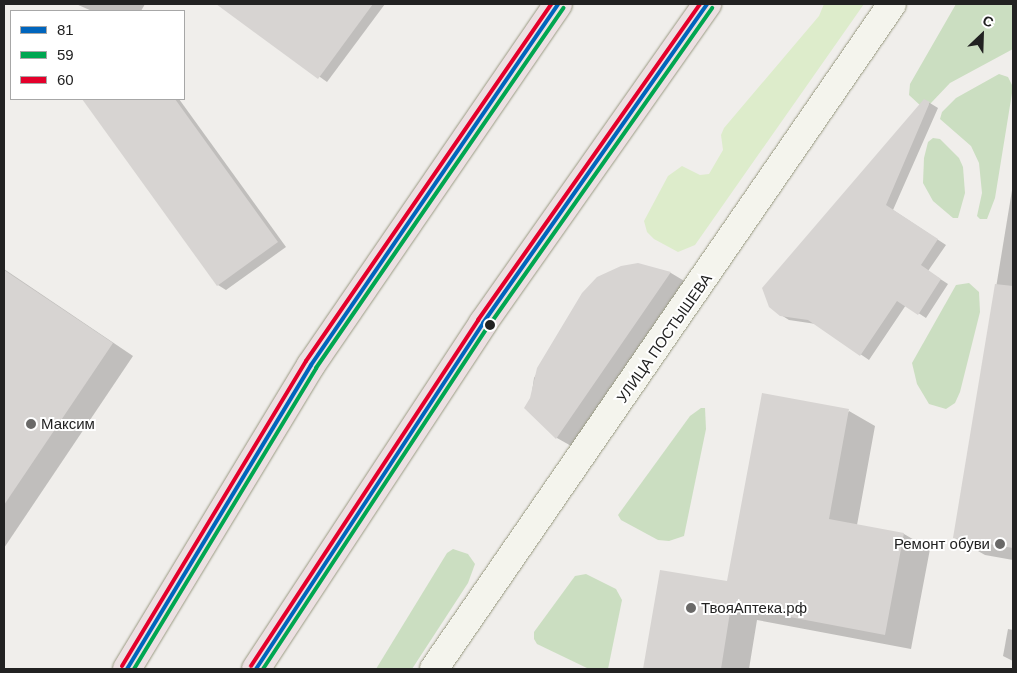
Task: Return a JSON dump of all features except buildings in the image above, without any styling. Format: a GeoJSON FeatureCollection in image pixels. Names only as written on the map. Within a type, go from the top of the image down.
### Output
{"type":"FeatureCollection","features":[{"type":"Feature","properties":{"kind":"highway"},"geometry":{"type":"LineString","coordinates":[[127,669],[311,365],[558,4]]}},
{"type":"Feature","properties":{"kind":"highway"},"geometry":{"type":"LineString","coordinates":[[256,669],[482,323],[707,4]]}},
{"type":"Feature","properties":{"kind":"main road","name":"УЛИЦА ПОСТЫШЕВА"},"geometry":{"type":"LineString","coordinates":[[434,669],[892,4]]}},
{"type":"Feature","properties":{"kind":"green space"},"geometry":{"type":"Polygon","coordinates":[[[824,4],[864,4],[695,245],[678,252],[654,239],[647,232],[644,221],[668,176],[682,166],[700,175],[709,174],[723,150],[721,135],[724,128],[819,16],[824,4]]]}},
{"type":"Feature","properties":{"kind":"green space"},"geometry":{"type":"Polygon","coordinates":[[[956,4],[1013,4],[1013,49],[950,83],[931,103],[922,107],[909,95],[910,84],[956,4]]]}},
{"type":"Feature","properties":{"kind":"green space"},"geometry":{"type":"Polygon","coordinates":[[[999,74],[1008,77],[1013,87],[995,198],[987,219],[980,219],[977,216],[982,193],[979,163],[971,146],[940,119],[942,112],[956,98],[999,74]]]}},
{"type":"Feature","properties":{"kind":"green space"},"geometry":{"type":"Polygon","coordinates":[[[933,138],[940,139],[959,158],[963,167],[965,193],[958,218],[953,218],[933,201],[923,183],[924,158],[928,142],[933,138]]]}},
{"type":"Feature","properties":{"kind":"green space"},"geometry":{"type":"Polygon","coordinates":[[[969,283],[979,292],[980,312],[960,392],[955,403],[946,409],[929,404],[917,384],[912,363],[956,285],[969,283]]]}},
{"type":"Feature","properties":{"kind":"green space"},"geometry":{"type":"Polygon","coordinates":[[[701,408],[705,408],[706,429],[684,536],[669,541],[658,540],[621,520],[618,515],[690,416],[701,408]]]}},
{"type":"Feature","properties":{"kind":"green space"},"geometry":{"type":"Polygon","coordinates":[[[453,549],[468,554],[475,564],[468,583],[412,669],[376,669],[447,553],[453,549]]]}},
{"type":"Feature","properties":{"kind":"green space"},"geometry":{"type":"Polygon","coordinates":[[[586,574],[616,589],[622,600],[608,669],[589,669],[537,644],[534,639],[534,632],[575,576],[586,574]]]}},
{"type":"Feature","properties":{"kind":"transit line","name":"60"},"geometry":{"type":"LineString","coordinates":[[122,666],[306,361],[551,4]]}},
{"type":"Feature","properties":{"kind":"transit line","name":"81"},"geometry":{"type":"LineString","coordinates":[[127,669],[311,365],[558,4]]}},
{"type":"Feature","properties":{"kind":"transit line","name":"60"},"geometry":{"type":"LineString","coordinates":[[251,666],[478,320],[700,4]]}},
{"type":"Feature","properties":{"kind":"transit line","name":"81"},"geometry":{"type":"LineString","coordinates":[[256,669],[483,323],[707,4]]}},
{"type":"Feature","properties":{"kind":"transit line","name":"59"},"geometry":{"type":"LineString","coordinates":[[134,669],[316,368],[563,8]]}},
{"type":"Feature","properties":{"kind":"transit line","name":"59"},"geometry":{"type":"LineString","coordinates":[[263,669],[488,327],[712,8]]}},
{"type":"Feature","properties":{"kind":"place","name":"Максим"},"geometry":{"type":"Point","coordinates":[31,424]}},
{"type":"Feature","properties":{"kind":"place","name":"Ремонт обуви"},"geometry":{"type":"Point","coordinates":[1000,544]}},
{"type":"Feature","properties":{"kind":"place","name":"ТвояАптека.рф"},"geometry":{"type":"Point","coordinates":[691,608]}}]}
